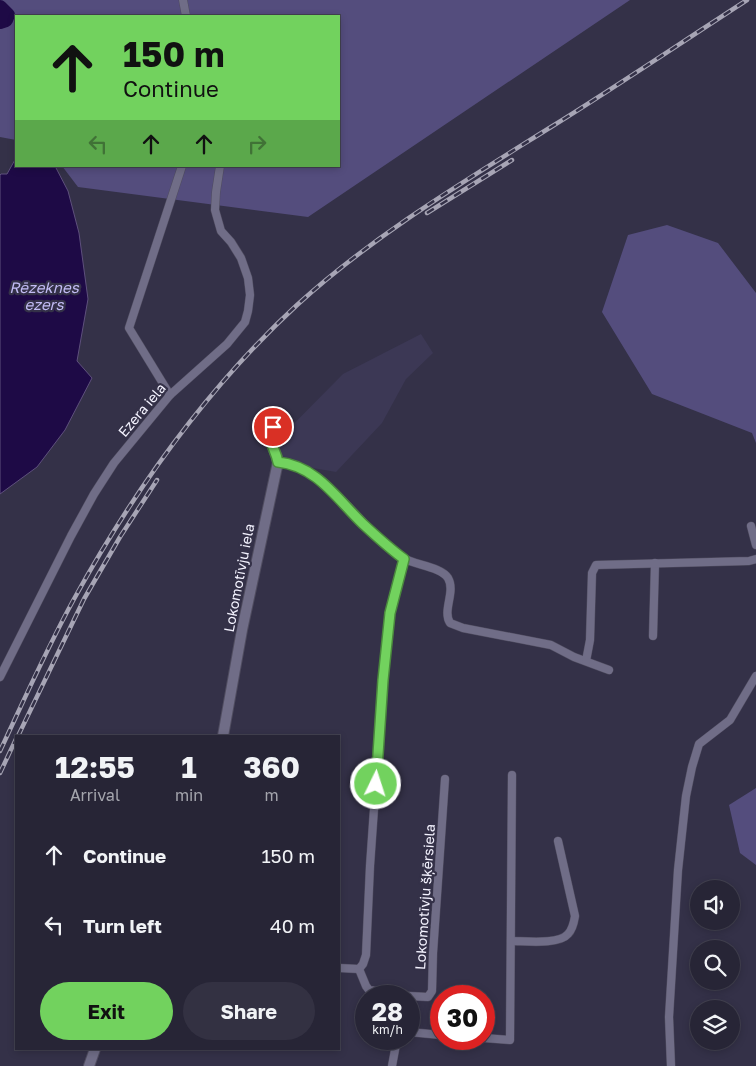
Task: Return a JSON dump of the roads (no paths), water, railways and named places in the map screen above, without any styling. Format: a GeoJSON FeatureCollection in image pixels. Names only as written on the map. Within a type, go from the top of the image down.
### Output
{"type":"FeatureCollection","features":[{"type":"Feature","properties":{"kind":"street"},"geometry":{"type":"LineString","coordinates":[[182,0],[186,15]]}},
{"type":"Feature","properties":{"kind":"street"},"geometry":{"type":"LineString","coordinates":[[170,394],[129,328],[182,167]]}},
{"type":"Feature","properties":{"kind":"street","name":"Ezera iela"},"geometry":{"type":"LineString","coordinates":[[0,677],[71,536],[114,463],[170,394],[228,344],[244,322],[248,311],[250,295],[248,278],[241,258],[231,242],[220,231],[215,210],[220,167]]}},
{"type":"Feature","properties":{"kind":"street"},"geometry":{"type":"LineString","coordinates":[[273,427],[270,434],[270,442],[278,462],[294,465],[320,480],[384,544],[404,559],[439,571],[448,578],[450,587],[447,617],[450,623],[551,645],[610,670]]}},
{"type":"Feature","properties":{"kind":"street","name":"Lokomotīvju iela"},"geometry":{"type":"LineString","coordinates":[[223,735],[242,630],[278,462]]}},
{"type":"Feature","properties":{"kind":"street"},"geometry":{"type":"LineString","coordinates":[[750,526],[756,545]]}},
{"type":"Feature","properties":{"kind":"street"},"geometry":{"type":"LineString","coordinates":[[340,968],[359,968],[366,956],[366,929],[383,680],[391,608],[404,559]]}},
{"type":"Feature","properties":{"kind":"street"},"geometry":{"type":"LineString","coordinates":[[586,661],[589,650],[592,573],[594,567],[602,564],[749,561],[756,559]]}},
{"type":"Feature","properties":{"kind":"street"},"geometry":{"type":"LineString","coordinates":[[653,636],[655,563]]}},
{"type":"Feature","properties":{"kind":"street"},"geometry":{"type":"LineString","coordinates":[[671,1066],[669,1017],[678,870],[686,796],[692,767],[699,744],[730,720],[756,676]]}},
{"type":"Feature","properties":{"kind":"street"},"geometry":{"type":"LineString","coordinates":[[495,1039],[510,1040],[512,775]]}},
{"type":"Feature","properties":{"kind":"street","name":"Lokomotīvju šķērsiela"},"geometry":{"type":"LineString","coordinates":[[420,997],[428,997],[432,990],[445,779]]}},
{"type":"Feature","properties":{"kind":"street"},"geometry":{"type":"LineString","coordinates":[[511,941],[557,941],[568,936],[575,916],[558,841]]}},
{"type":"Feature","properties":{"kind":"street","name":"Lokomotīvju šķērsiela"},"geometry":{"type":"LineString","coordinates":[[359,968],[367,985]]}},
{"type":"Feature","properties":{"kind":"street"},"geometry":{"type":"LineString","coordinates":[[89,1066],[95,1050]]}},
{"type":"Feature","properties":{"kind":"street"},"geometry":{"type":"LineString","coordinates":[[392,1066],[395,1050]]}},
{"type":"Feature","properties":{"kind":"water","name":"Rēzeknes ezers"},"geometry":{"type":"Polygon","coordinates":[[[15,160],[15,167],[56,167],[68,191],[79,233],[88,299],[77,361],[92,378],[65,430],[37,467],[0,494],[0,175],[7,174],[15,160]]]}},
{"type":"Feature","properties":{"kind":"waterway"},"geometry":{"type":"LineString","coordinates":[[0,7],[8,15],[6,20],[0,22]]}},
{"type":"Feature","properties":{"kind":"railway"},"geometry":{"type":"LineString","coordinates":[[0,751],[64,618],[121,520],[202,406],[264,337],[326,280],[388,232],[747,0]]}},
{"type":"Feature","properties":{"kind":"railway"},"geometry":{"type":"LineString","coordinates":[[427,213],[512,160]]}},
{"type":"Feature","properties":{"kind":"railway"},"geometry":{"type":"LineString","coordinates":[[18,735],[84,599],[120,537],[157,480]]}},
{"type":"Feature","properties":{"kind":"railway"},"geometry":{"type":"LineString","coordinates":[[0,773],[15,741]]}}]}
